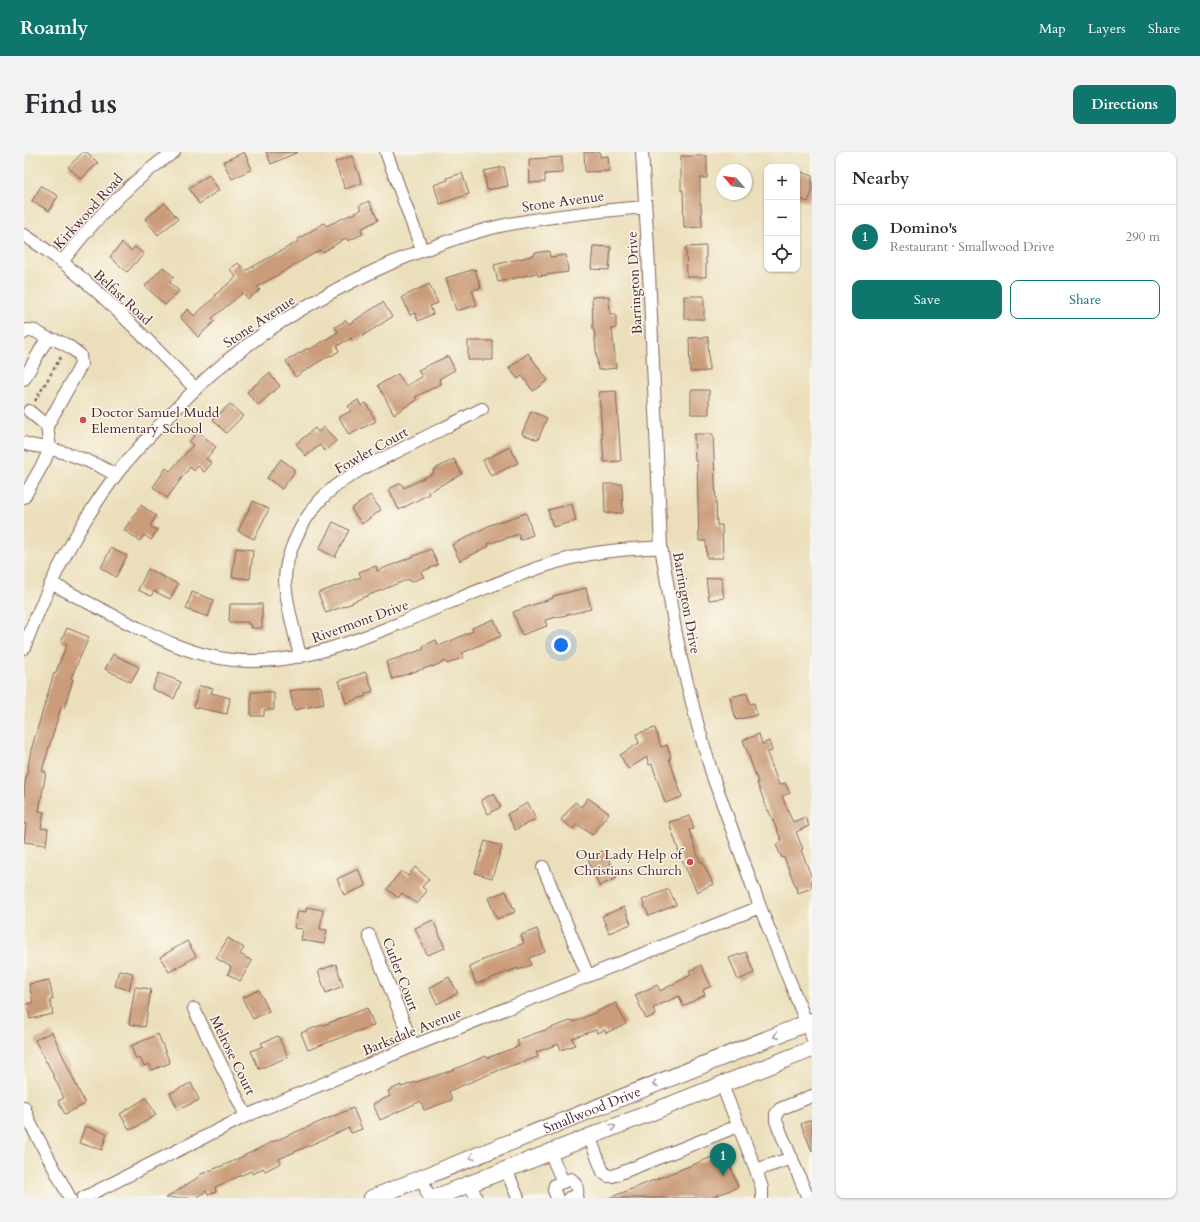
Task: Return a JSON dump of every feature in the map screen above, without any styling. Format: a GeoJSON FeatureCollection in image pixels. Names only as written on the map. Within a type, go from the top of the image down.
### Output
{"type":"FeatureCollection","features":[{"type":"Feature","properties":{"kind":"main road","name":"Smallwood Drive"},"geometry":{"type":"LineString","coordinates":[[372,1198],[810,1027]]}},
{"type":"Feature","properties":{"kind":"main road","name":"Smallwood Drive"},"geometry":{"type":"LineString","coordinates":[[434,1198],[473,1191],[506,1169],[812,1049]]}},
{"type":"Feature","properties":{"kind":"street","name":"Kirkwood Road"},"geometry":{"type":"LineString","coordinates":[[62,262],[80,238],[115,201],[147,172],[174,152]]}},
{"type":"Feature","properties":{"kind":"street"},"geometry":{"type":"LineString","coordinates":[[386,152],[422,250]]}},
{"type":"Feature","properties":{"kind":"street","name":"Barrington Drive"},"geometry":{"type":"LineString","coordinates":[[642,152],[648,249],[661,547],[681,657],[698,726],[713,777],[760,907],[810,1027]]}},
{"type":"Feature","properties":{"kind":"street","name":"Stone Avenue"},"geometry":{"type":"LineString","coordinates":[[24,648],[51,583],[90,514],[116,475],[137,449],[214,371],[261,335],[320,298],[375,270],[422,250],[460,237],[499,226],[537,219],[568,214],[645,207]]}},
{"type":"Feature","properties":{"kind":"street","name":"Belfast Road"},"geometry":{"type":"LineString","coordinates":[[24,235],[62,262],[116,310],[196,389]]}},
{"type":"Feature","properties":{"kind":"street"},"geometry":{"type":"LineString","coordinates":[[24,333],[28,330],[35,331],[73,349],[80,356],[81,365],[47,426],[44,462],[24,497]]}},
{"type":"Feature","properties":{"kind":"street"},"geometry":{"type":"LineString","coordinates":[[24,379],[49,338]]}},
{"type":"Feature","properties":{"kind":"street"},"geometry":{"type":"LineString","coordinates":[[31,408],[47,426]]}},
{"type":"Feature","properties":{"kind":"street","name":"Fowler Court"},"geometry":{"type":"LineString","coordinates":[[300,657],[288,604],[285,580],[286,564],[291,549],[307,515],[330,490],[352,474],[482,409]]}},
{"type":"Feature","properties":{"kind":"street"},"geometry":{"type":"LineString","coordinates":[[24,443],[30,446],[45,448],[99,464],[116,475]]}},
{"type":"Feature","properties":{"kind":"street"},"geometry":{"type":"LineString","coordinates":[[24,452],[45,448]]}},
{"type":"Feature","properties":{"kind":"street","name":"Rivermont Drive"},"geometry":{"type":"LineString","coordinates":[[51,583],[110,615],[162,640],[190,651],[210,656],[244,661],[280,660],[300,657],[344,645],[522,573],[590,554],[661,547]]}},
{"type":"Feature","properties":{"kind":"street"},"geometry":{"type":"LineString","coordinates":[[543,867],[588,976]]}},
{"type":"Feature","properties":{"kind":"street","name":"Barksdale Avenue"},"geometry":{"type":"LineString","coordinates":[[83,1198],[246,1116],[413,1046],[760,907]]}},
{"type":"Feature","properties":{"kind":"street","name":"Cutler Court"},"geometry":{"type":"LineString","coordinates":[[369,935],[413,1046]]}},
{"type":"Feature","properties":{"kind":"street","name":"Melrose Court"},"geometry":{"type":"LineString","coordinates":[[194,1009],[246,1116]]}},
{"type":"Feature","properties":{"kind":"street"},"geometry":{"type":"LineString","coordinates":[[722,1085],[756,1170],[762,1188],[762,1198]]}},
{"type":"Feature","properties":{"kind":"street"},"geometry":{"type":"LineString","coordinates":[[808,1198],[776,1121],[776,1114],[780,1109],[812,1096]]}},
{"type":"Feature","properties":{"kind":"street"},"geometry":{"type":"LineString","coordinates":[[24,1107],[30,1123],[70,1198]]}},
{"type":"Feature","properties":{"kind":"street"},"geometry":{"type":"LineString","coordinates":[[589,1136],[604,1172],[608,1176],[613,1176],[738,1126]]}},
{"type":"Feature","properties":{"kind":"street"},"geometry":{"type":"LineString","coordinates":[[550,1152],[563,1182]]}},
{"type":"Feature","properties":{"kind":"street"},"geometry":{"type":"LineString","coordinates":[[756,1170],[792,1158]]}},
{"type":"Feature","properties":{"kind":"street"},"geometry":{"type":"LineString","coordinates":[[506,1169],[518,1198]]}},
{"type":"Feature","properties":{"kind":"street"},"geometry":{"type":"LineString","coordinates":[[422,1178],[429,1198]]}},
{"type":"Feature","properties":{"kind":"street"},"geometry":{"type":"LineString","coordinates":[[557,1198],[554,1190],[555,1185],[571,1179],[575,1182],[578,1190],[577,1195],[569,1198]]}},
{"type":"Feature","properties":{"kind":"path"},"geometry":{"type":"LineString","coordinates":[[31,408],[63,353]]}},
{"type":"Feature","properties":{"kind":"building"},"geometry":{"type":"Polygon","coordinates":[[[83,152],[87,152],[98,163],[81,179],[68,167],[83,152]]]}},
{"type":"Feature","properties":{"kind":"building"},"geometry":{"type":"Polygon","coordinates":[[[244,152],[252,169],[232,179],[223,162],[244,152]]]}},
{"type":"Feature","properties":{"kind":"building"},"geometry":{"type":"Polygon","coordinates":[[[266,152],[298,152],[271,164],[266,152]]]}},
{"type":"Feature","properties":{"kind":"building"},"geometry":{"type":"Polygon","coordinates":[[[584,152],[600,152],[600,157],[608,156],[609,171],[585,172],[584,152]]]}},
{"type":"Feature","properties":{"kind":"building"},"geometry":{"type":"Polygon","coordinates":[[[352,156],[362,183],[345,189],[335,162],[352,156]]]}},
{"type":"Feature","properties":{"kind":"building"},"geometry":{"type":"Polygon","coordinates":[[[681,156],[707,156],[707,178],[700,178],[702,227],[684,228],[683,190],[681,191],[681,156]]]}},
{"type":"Feature","properties":{"kind":"building"},"geometry":{"type":"Polygon","coordinates":[[[562,157],[562,173],[545,174],[545,182],[530,183],[529,159],[562,157]]]}},
{"type":"Feature","properties":{"kind":"building"},"geometry":{"type":"Polygon","coordinates":[[[504,167],[508,186],[487,190],[484,171],[504,167]]]}},
{"type":"Feature","properties":{"kind":"building"},"geometry":{"type":"Polygon","coordinates":[[[801,172],[812,176],[812,192],[808,202],[800,199],[801,172]]]}},
{"type":"Feature","properties":{"kind":"building"},"geometry":{"type":"Polygon","coordinates":[[[462,173],[469,194],[440,204],[434,185],[448,180],[447,178],[462,173]]]}},
{"type":"Feature","properties":{"kind":"building"},"geometry":{"type":"Polygon","coordinates":[[[209,175],[219,190],[199,204],[189,188],[209,175]]]}},
{"type":"Feature","properties":{"kind":"building"},"geometry":{"type":"Polygon","coordinates":[[[41,186],[58,196],[49,211],[32,201],[41,186]]]}},
{"type":"Feature","properties":{"kind":"building"},"geometry":{"type":"Polygon","coordinates":[[[369,201],[378,220],[361,229],[363,234],[348,241],[346,238],[322,253],[320,250],[257,287],[260,290],[248,299],[243,293],[212,318],[215,321],[198,337],[180,317],[188,309],[194,316],[216,296],[215,295],[236,277],[230,269],[238,263],[245,271],[299,241],[298,239],[324,223],[326,226],[361,210],[359,206],[369,201]]]}},
{"type":"Feature","properties":{"kind":"building"},"geometry":{"type":"Polygon","coordinates":[[[165,203],[178,219],[158,235],[145,219],[165,203]]]}},
{"type":"Feature","properties":{"kind":"building"},"geometry":{"type":"Polygon","coordinates":[[[122,243],[131,251],[135,247],[144,254],[127,272],[110,257],[122,243]]]}},
{"type":"Feature","properties":{"kind":"building"},"geometry":{"type":"Polygon","coordinates":[[[593,246],[611,247],[609,270],[591,269],[593,246]]]}},
{"type":"Feature","properties":{"kind":"building"},"geometry":{"type":"Polygon","coordinates":[[[706,246],[706,277],[687,277],[686,247],[706,246]]]}},
{"type":"Feature","properties":{"kind":"building"},"geometry":{"type":"Polygon","coordinates":[[[549,251],[550,257],[566,255],[568,272],[538,276],[537,273],[498,282],[494,265],[535,255],[534,253],[549,251]]]}},
{"type":"Feature","properties":{"kind":"building"},"geometry":{"type":"Polygon","coordinates":[[[163,267],[174,277],[169,282],[179,291],[165,305],[145,286],[163,267]]]}},
{"type":"Feature","properties":{"kind":"building"},"geometry":{"type":"Polygon","coordinates":[[[475,269],[481,288],[472,290],[477,305],[456,310],[446,278],[475,269]]]}},
{"type":"Feature","properties":{"kind":"building"},"geometry":{"type":"Polygon","coordinates":[[[429,284],[438,303],[430,306],[433,314],[418,321],[415,313],[410,315],[402,297],[429,284]]]}},
{"type":"Feature","properties":{"kind":"building"},"geometry":{"type":"Polygon","coordinates":[[[609,296],[610,314],[616,314],[616,328],[612,329],[616,368],[598,370],[593,330],[592,297],[609,296]]]}},
{"type":"Feature","properties":{"kind":"building"},"geometry":{"type":"Polygon","coordinates":[[[684,296],[704,296],[704,319],[684,319],[684,296]]]}},
{"type":"Feature","properties":{"kind":"building"},"geometry":{"type":"Polygon","coordinates":[[[383,302],[392,317],[353,342],[351,338],[337,346],[339,351],[295,377],[286,361],[308,348],[309,350],[338,332],[335,327],[346,320],[349,324],[383,302]]]}},
{"type":"Feature","properties":{"kind":"building"},"geometry":{"type":"Polygon","coordinates":[[[708,337],[709,371],[690,372],[689,338],[708,337]]]}},
{"type":"Feature","properties":{"kind":"building"},"geometry":{"type":"Polygon","coordinates":[[[468,341],[493,341],[493,360],[468,360],[468,341]]]}},
{"type":"Feature","properties":{"kind":"building"},"geometry":{"type":"Polygon","coordinates":[[[528,353],[548,380],[533,391],[522,376],[518,379],[509,368],[528,353]]]}},
{"type":"Feature","properties":{"kind":"building"},"geometry":{"type":"Polygon","coordinates":[[[448,356],[455,370],[439,379],[441,384],[415,397],[417,400],[394,414],[378,385],[398,374],[406,386],[422,377],[418,370],[448,356]]]}},
{"type":"Feature","properties":{"kind":"building"},"geometry":{"type":"Polygon","coordinates":[[[269,373],[280,386],[258,405],[247,392],[269,373]]]}},
{"type":"Feature","properties":{"kind":"building"},"geometry":{"type":"Polygon","coordinates":[[[691,390],[709,390],[709,414],[691,414],[691,390]]]}},
{"type":"Feature","properties":{"kind":"building"},"geometry":{"type":"Polygon","coordinates":[[[616,391],[621,461],[604,462],[599,392],[616,391]]]}},
{"type":"Feature","properties":{"kind":"building"},"geometry":{"type":"Polygon","coordinates":[[[358,400],[361,406],[366,403],[376,421],[349,435],[339,417],[351,411],[348,406],[358,400]]]}},
{"type":"Feature","properties":{"kind":"building"},"geometry":{"type":"Polygon","coordinates":[[[230,404],[243,416],[226,433],[213,420],[230,404]]]}},
{"type":"Feature","properties":{"kind":"building"},"geometry":{"type":"Polygon","coordinates":[[[531,411],[547,418],[538,440],[522,434],[531,411]]]}},
{"type":"Feature","properties":{"kind":"building"},"geometry":{"type":"Polygon","coordinates":[[[324,427],[336,441],[325,451],[320,445],[306,456],[296,444],[315,428],[318,432],[324,427]]]}},
{"type":"Feature","properties":{"kind":"building"},"geometry":{"type":"Polygon","coordinates":[[[198,431],[216,447],[206,459],[212,463],[204,472],[198,466],[194,471],[190,467],[167,498],[153,487],[166,468],[170,471],[193,445],[189,442],[198,431]]]}},
{"type":"Feature","properties":{"kind":"building"},"geometry":{"type":"Polygon","coordinates":[[[694,434],[713,434],[717,525],[722,525],[723,558],[707,558],[706,541],[699,541],[697,461],[695,461],[694,434]]]}},
{"type":"Feature","properties":{"kind":"building"},"geometry":{"type":"Polygon","coordinates":[[[510,447],[518,463],[491,476],[483,460],[510,447]]]}},
{"type":"Feature","properties":{"kind":"building"},"geometry":{"type":"Polygon","coordinates":[[[281,459],[294,469],[294,473],[282,489],[267,478],[281,459]]]}},
{"type":"Feature","properties":{"kind":"building"},"geometry":{"type":"Polygon","coordinates":[[[454,459],[462,474],[428,492],[429,494],[399,510],[389,489],[401,483],[404,488],[434,473],[433,470],[454,459]]]}},
{"type":"Feature","properties":{"kind":"building"},"geometry":{"type":"Polygon","coordinates":[[[604,484],[622,484],[623,513],[605,513],[604,484]]]}},
{"type":"Feature","properties":{"kind":"building"},"geometry":{"type":"Polygon","coordinates":[[[370,495],[381,510],[362,524],[351,509],[370,495]]]}},
{"type":"Feature","properties":{"kind":"building"},"geometry":{"type":"Polygon","coordinates":[[[253,501],[269,509],[254,539],[238,531],[253,501]]]}},
{"type":"Feature","properties":{"kind":"building"},"geometry":{"type":"Polygon","coordinates":[[[572,504],[576,521],[553,527],[548,510],[572,504]]]}},
{"type":"Feature","properties":{"kind":"building"},"geometry":{"type":"Polygon","coordinates":[[[141,505],[156,516],[150,526],[157,530],[151,540],[144,535],[140,541],[124,530],[141,505]]]}},
{"type":"Feature","properties":{"kind":"building"},"geometry":{"type":"Polygon","coordinates":[[[526,513],[533,535],[520,540],[519,534],[488,544],[489,546],[460,561],[452,545],[490,525],[526,513]]]}},
{"type":"Feature","properties":{"kind":"building"},"geometry":{"type":"Polygon","coordinates":[[[333,522],[349,530],[335,557],[319,549],[333,522]]]}},
{"type":"Feature","properties":{"kind":"building"},"geometry":{"type":"Polygon","coordinates":[[[111,548],[127,556],[116,577],[101,568],[111,548]]]}},
{"type":"Feature","properties":{"kind":"building"},"geometry":{"type":"Polygon","coordinates":[[[236,548],[253,550],[250,579],[232,577],[236,548]]]}},
{"type":"Feature","properties":{"kind":"building"},"geometry":{"type":"Polygon","coordinates":[[[431,549],[438,565],[421,572],[424,577],[410,582],[409,579],[326,613],[318,593],[361,577],[359,572],[376,566],[377,571],[431,549]]]}},
{"type":"Feature","properties":{"kind":"building"},"geometry":{"type":"Polygon","coordinates":[[[148,569],[178,584],[170,599],[154,591],[151,596],[138,590],[148,569]]]}},
{"type":"Feature","properties":{"kind":"building"},"geometry":{"type":"Polygon","coordinates":[[[721,577],[724,598],[709,600],[706,579],[721,577]]]}},
{"type":"Feature","properties":{"kind":"building"},"geometry":{"type":"Polygon","coordinates":[[[586,588],[591,609],[545,620],[547,626],[522,635],[513,612],[553,598],[553,596],[586,588]]]}},
{"type":"Feature","properties":{"kind":"building"},"geometry":{"type":"Polygon","coordinates":[[[192,592],[214,600],[208,617],[186,609],[192,592]]]}},
{"type":"Feature","properties":{"kind":"building"},"geometry":{"type":"Polygon","coordinates":[[[230,604],[262,604],[262,628],[251,628],[252,625],[248,624],[248,622],[229,622],[230,604]]]}},
{"type":"Feature","properties":{"kind":"building"},"geometry":{"type":"Polygon","coordinates":[[[494,619],[501,636],[462,653],[464,657],[447,664],[446,661],[432,667],[392,679],[386,662],[424,649],[423,646],[436,640],[439,646],[473,631],[472,628],[494,619]]]}},
{"type":"Feature","properties":{"kind":"building"},"geometry":{"type":"Polygon","coordinates":[[[67,628],[89,637],[71,678],[73,679],[64,708],[61,707],[42,771],[46,772],[39,811],[44,812],[41,828],[48,829],[46,845],[24,842],[26,824],[24,824],[24,789],[31,750],[54,673],[55,674],[67,644],[61,642],[67,628]]]}},
{"type":"Feature","properties":{"kind":"building"},"geometry":{"type":"Polygon","coordinates":[[[113,654],[139,667],[131,682],[105,669],[113,654]]]}},
{"type":"Feature","properties":{"kind":"building"},"geometry":{"type":"Polygon","coordinates":[[[366,672],[373,691],[365,694],[366,696],[346,703],[339,681],[366,672]]]}},
{"type":"Feature","properties":{"kind":"building"},"geometry":{"type":"Polygon","coordinates":[[[159,673],[181,682],[174,699],[152,689],[159,673]]]}},
{"type":"Feature","properties":{"kind":"building"},"geometry":{"type":"Polygon","coordinates":[[[199,686],[213,688],[211,693],[230,698],[227,714],[194,707],[199,686]]]}},
{"type":"Feature","properties":{"kind":"building"},"geometry":{"type":"Polygon","coordinates":[[[321,686],[324,704],[294,710],[290,691],[321,686]]]}},
{"type":"Feature","properties":{"kind":"building"},"geometry":{"type":"Polygon","coordinates":[[[251,692],[274,692],[274,710],[264,710],[264,716],[251,716],[251,692]]]}},
{"type":"Feature","properties":{"kind":"building"},"geometry":{"type":"Polygon","coordinates":[[[747,693],[750,704],[754,703],[757,715],[736,720],[730,697],[747,693]]]}},
{"type":"Feature","properties":{"kind":"building"},"geometry":{"type":"Polygon","coordinates":[[[655,728],[661,747],[667,745],[671,758],[669,758],[682,797],[665,803],[652,764],[649,765],[647,757],[628,769],[620,755],[639,743],[636,734],[655,728]]]}},
{"type":"Feature","properties":{"kind":"building"},"geometry":{"type":"Polygon","coordinates":[[[759,734],[762,744],[769,741],[772,751],[767,753],[779,785],[785,783],[790,793],[782,796],[793,822],[805,817],[809,826],[796,832],[812,878],[812,888],[798,893],[784,857],[782,858],[776,845],[782,842],[757,783],[758,782],[743,740],[759,734]]]}},
{"type":"Feature","properties":{"kind":"building"},"geometry":{"type":"Polygon","coordinates":[[[494,793],[501,807],[488,814],[481,800],[494,793]]]}},
{"type":"Feature","properties":{"kind":"building"},"geometry":{"type":"Polygon","coordinates":[[[588,798],[609,813],[592,835],[577,824],[573,829],[561,820],[575,802],[581,807],[588,798]]]}},
{"type":"Feature","properties":{"kind":"building"},"geometry":{"type":"Polygon","coordinates":[[[528,803],[536,819],[515,830],[507,814],[528,803]]]}},
{"type":"Feature","properties":{"kind":"building"},"geometry":{"type":"Polygon","coordinates":[[[690,816],[694,829],[689,830],[700,862],[702,861],[713,884],[697,892],[681,858],[669,822],[690,816]]]}},
{"type":"Feature","properties":{"kind":"building"},"geometry":{"type":"Polygon","coordinates":[[[485,841],[502,846],[492,878],[475,873],[485,841]]]}},
{"type":"Feature","properties":{"kind":"building"},"geometry":{"type":"Polygon","coordinates":[[[605,850],[617,878],[599,886],[589,862],[589,857],[605,850]]]}},
{"type":"Feature","properties":{"kind":"building"},"geometry":{"type":"Polygon","coordinates":[[[415,867],[429,879],[422,887],[427,891],[417,904],[402,893],[398,898],[387,889],[401,871],[408,876],[415,867]]]}},
{"type":"Feature","properties":{"kind":"building"},"geometry":{"type":"Polygon","coordinates":[[[358,869],[366,886],[344,895],[337,879],[358,869]]]}},
{"type":"Feature","properties":{"kind":"building"},"geometry":{"type":"Polygon","coordinates":[[[669,889],[676,905],[649,916],[642,900],[669,889]]]}},
{"type":"Feature","properties":{"kind":"building"},"geometry":{"type":"Polygon","coordinates":[[[506,891],[515,912],[497,919],[488,898],[506,891]]]}},
{"type":"Feature","properties":{"kind":"building"},"geometry":{"type":"Polygon","coordinates":[[[306,907],[323,910],[320,929],[327,930],[324,944],[301,940],[303,929],[294,928],[298,911],[306,912],[306,907]]]}},
{"type":"Feature","properties":{"kind":"building"},"geometry":{"type":"Polygon","coordinates":[[[624,907],[631,924],[609,933],[602,916],[624,907]]]}},
{"type":"Feature","properties":{"kind":"building"},"geometry":{"type":"Polygon","coordinates":[[[433,920],[445,948],[427,955],[415,928],[433,920]]]}},
{"type":"Feature","properties":{"kind":"building"},"geometry":{"type":"Polygon","coordinates":[[[537,929],[545,952],[529,958],[531,965],[518,970],[518,968],[476,984],[469,966],[524,943],[521,935],[537,929]]]}},
{"type":"Feature","properties":{"kind":"building"},"geometry":{"type":"Polygon","coordinates":[[[228,938],[244,948],[240,954],[252,961],[240,981],[228,974],[231,967],[216,958],[228,938]]]}},
{"type":"Feature","properties":{"kind":"building"},"geometry":{"type":"Polygon","coordinates":[[[187,941],[196,956],[169,972],[160,957],[187,941]]]}},
{"type":"Feature","properties":{"kind":"building"},"geometry":{"type":"Polygon","coordinates":[[[746,952],[754,973],[738,980],[729,958],[746,952]]]}},
{"type":"Feature","properties":{"kind":"building"},"geometry":{"type":"Polygon","coordinates":[[[336,964],[343,986],[326,993],[318,971],[336,964]]]}},
{"type":"Feature","properties":{"kind":"building"},"geometry":{"type":"Polygon","coordinates":[[[701,965],[711,986],[703,990],[705,995],[683,1006],[679,996],[653,1008],[656,1015],[646,1019],[635,995],[657,985],[660,991],[691,975],[689,971],[701,965]]]}},
{"type":"Feature","properties":{"kind":"building"},"geometry":{"type":"Polygon","coordinates":[[[119,970],[133,973],[129,990],[115,986],[119,970]]]}},
{"type":"Feature","properties":{"kind":"building"},"geometry":{"type":"Polygon","coordinates":[[[449,977],[458,993],[437,1004],[429,988],[449,977]]]}},
{"type":"Feature","properties":{"kind":"building"},"geometry":{"type":"Polygon","coordinates":[[[49,980],[53,999],[50,1000],[53,1014],[30,1019],[27,1004],[33,1003],[29,984],[49,980]]]}},
{"type":"Feature","properties":{"kind":"building"},"geometry":{"type":"Polygon","coordinates":[[[135,987],[151,989],[145,1027],[129,1024],[135,987]]]}},
{"type":"Feature","properties":{"kind":"building"},"geometry":{"type":"Polygon","coordinates":[[[259,990],[269,1011],[253,1019],[242,998],[259,990]]]}},
{"type":"Feature","properties":{"kind":"building"},"geometry":{"type":"Polygon","coordinates":[[[616,1003],[626,1024],[606,1033],[605,1030],[597,1033],[596,1030],[572,1038],[575,1045],[561,1050],[559,1044],[536,1052],[538,1057],[507,1067],[449,1091],[452,1100],[424,1110],[421,1101],[380,1120],[373,1104],[390,1096],[388,1091],[401,1085],[401,1087],[450,1071],[486,1056],[487,1058],[519,1046],[517,1040],[573,1020],[574,1022],[616,1003]]]}},
{"type":"Feature","properties":{"kind":"building"},"geometry":{"type":"Polygon","coordinates":[[[367,1008],[374,1025],[308,1050],[301,1033],[367,1008]]]}},
{"type":"Feature","properties":{"kind":"building"},"geometry":{"type":"Polygon","coordinates":[[[52,1032],[85,1104],[65,1114],[58,1101],[64,1098],[35,1040],[52,1032]]]}},
{"type":"Feature","properties":{"kind":"building"},"geometry":{"type":"Polygon","coordinates":[[[158,1034],[170,1063],[152,1070],[149,1064],[144,1066],[140,1058],[136,1059],[131,1046],[158,1034]]]}},
{"type":"Feature","properties":{"kind":"building"},"geometry":{"type":"Polygon","coordinates":[[[278,1036],[288,1057],[259,1069],[251,1051],[263,1046],[261,1043],[278,1036]]]}},
{"type":"Feature","properties":{"kind":"building"},"geometry":{"type":"Polygon","coordinates":[[[191,1083],[199,1100],[178,1110],[170,1093],[191,1083]]]}},
{"type":"Feature","properties":{"kind":"building"},"geometry":{"type":"Polygon","coordinates":[[[146,1098],[156,1115],[133,1129],[129,1129],[120,1114],[146,1098]]]}},
{"type":"Feature","properties":{"kind":"building"},"geometry":{"type":"Polygon","coordinates":[[[353,1108],[362,1129],[351,1133],[349,1128],[337,1133],[279,1159],[281,1163],[265,1171],[263,1168],[253,1174],[251,1171],[215,1187],[216,1192],[208,1195],[206,1191],[196,1198],[166,1198],[200,1176],[199,1175],[353,1108]]]}},
{"type":"Feature","properties":{"kind":"building"},"geometry":{"type":"Polygon","coordinates":[[[812,1119],[812,1151],[801,1124],[812,1119]]]}},
{"type":"Feature","properties":{"kind":"building"},"geometry":{"type":"Polygon","coordinates":[[[85,1126],[107,1133],[102,1150],[79,1143],[85,1126]]]}},
{"type":"Feature","properties":{"kind":"building"},"geometry":{"type":"Polygon","coordinates":[[[725,1152],[738,1187],[710,1198],[609,1198],[725,1152]]]}},
{"type":"Feature","properties":{"kind":"place","name":"Doctor Samuel Mudd Elementary School"},"geometry":{"type":"Point","coordinates":[83,420]}},
{"type":"Feature","properties":{"kind":"place","name":"Our Lady Help of Christians Church"},"geometry":{"type":"Point","coordinates":[690,862]}},
{"type":"Feature","properties":{"kind":"place","name":"Domino's"},"geometry":{"type":"Point","coordinates":[723,1176]}}]}
